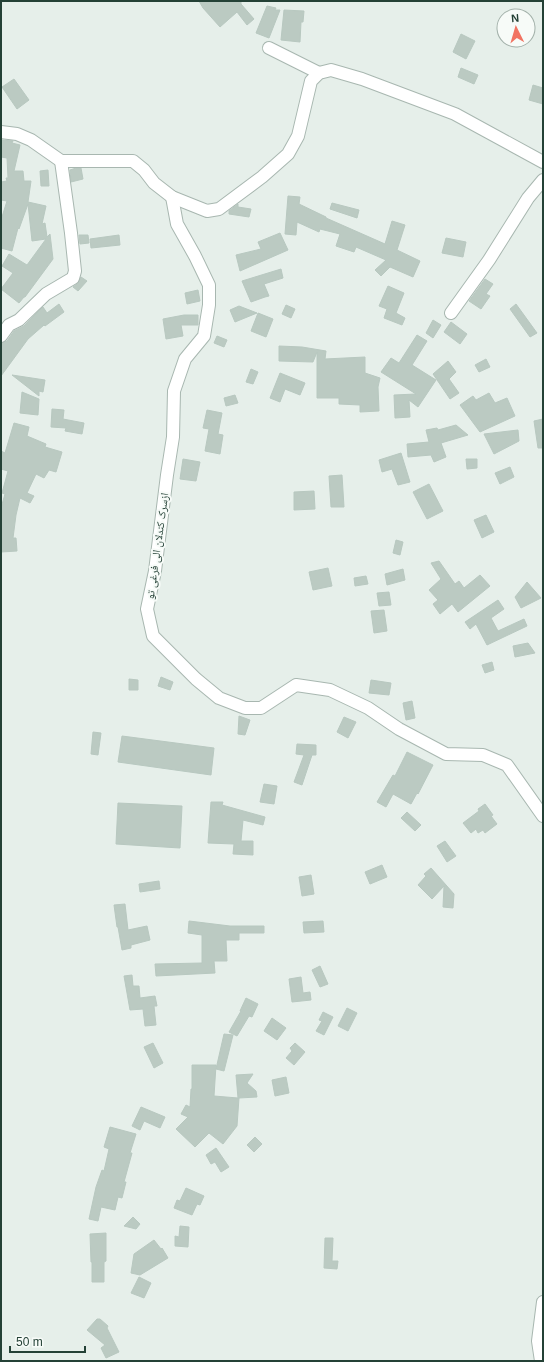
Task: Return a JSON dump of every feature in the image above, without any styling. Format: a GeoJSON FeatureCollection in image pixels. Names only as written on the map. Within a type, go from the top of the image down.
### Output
{"type":"FeatureCollection","features":[{"type":"Feature","properties":{"kind":"street"},"geometry":{"type":"LineString","coordinates":[[269,48],[319,73]]}},
{"type":"Feature","properties":{"kind":"street"},"geometry":{"type":"LineString","coordinates":[[1,132],[17,134],[31,140],[61,161],[133,161],[144,170],[154,183],[172,197],[207,211],[219,209],[262,177],[288,154],[298,136],[311,81],[319,73],[331,70],[362,79],[455,114],[543,162]]}},
{"type":"Feature","properties":{"kind":"street"},"geometry":{"type":"LineString","coordinates":[[1,336],[5,322],[19,320],[46,294],[73,278],[74,271],[71,233],[61,161]]}},
{"type":"Feature","properties":{"kind":"street"},"geometry":{"type":"LineString","coordinates":[[451,313],[490,260],[528,198],[543,180]]}},
{"type":"Feature","properties":{"kind":"street","name":"ازسرک کندلان الی فرغی تو"},"geometry":{"type":"LineString","coordinates":[[172,197],[177,224],[209,285],[209,305],[204,336],[185,359],[174,391],[173,437],[155,572],[147,609],[153,636],[196,679],[219,698],[245,708],[261,708],[296,685],[330,690],[368,708],[399,729],[446,754],[483,755],[507,765],[543,816]]}},
{"type":"Feature","properties":{"kind":"street"},"geometry":{"type":"LineString","coordinates":[[541,1361],[538,1341],[543,1302]]}},
{"type":"Feature","properties":{"kind":"building"},"geometry":{"type":"Polygon","coordinates":[[[199,1],[241,1],[241,4],[254,19],[247,25],[237,12],[220,27],[203,8],[199,1]]]}},
{"type":"Feature","properties":{"kind":"building"},"geometry":{"type":"Polygon","coordinates":[[[267,6],[276,8],[275,10],[280,10],[269,38],[256,33],[267,6]]]}},
{"type":"Feature","properties":{"kind":"building"},"geometry":{"type":"Polygon","coordinates":[[[284,10],[304,11],[303,22],[301,22],[300,42],[281,40],[284,10]]]}},
{"type":"Feature","properties":{"kind":"building"},"geometry":{"type":"Polygon","coordinates":[[[461,34],[475,41],[466,59],[453,52],[461,34]]]}},
{"type":"Feature","properties":{"kind":"building"},"geometry":{"type":"Polygon","coordinates":[[[461,68],[478,75],[474,84],[458,77],[461,68]]]}},
{"type":"Feature","properties":{"kind":"building"},"geometry":{"type":"Polygon","coordinates":[[[14,79],[29,100],[17,109],[2,87],[14,79]]]}},
{"type":"Feature","properties":{"kind":"building"},"geometry":{"type":"Polygon","coordinates":[[[533,85],[543,88],[543,104],[529,100],[533,85]]]}},
{"type":"Feature","properties":{"kind":"building"},"geometry":{"type":"Polygon","coordinates":[[[1,140],[13,141],[12,143],[20,145],[14,171],[23,171],[24,181],[31,181],[28,202],[46,206],[42,224],[45,223],[47,237],[50,234],[53,259],[19,303],[1,289],[13,273],[2,266],[9,254],[27,265],[46,239],[32,241],[28,204],[19,229],[18,228],[12,251],[1,248],[1,220],[7,201],[1,200],[1,182],[7,181],[6,178],[8,178],[7,158],[1,157],[1,140]]]}},
{"type":"Feature","properties":{"kind":"building"},"geometry":{"type":"Polygon","coordinates":[[[81,168],[83,179],[71,182],[70,170],[81,168]]]}},
{"type":"Feature","properties":{"kind":"building"},"geometry":{"type":"Polygon","coordinates":[[[48,170],[49,186],[41,186],[40,171],[48,170]]]}},
{"type":"Feature","properties":{"kind":"building"},"geometry":{"type":"Polygon","coordinates":[[[288,196],[300,197],[299,204],[326,218],[385,244],[392,221],[405,225],[397,250],[420,261],[413,277],[390,267],[381,276],[375,270],[386,260],[356,247],[354,252],[336,246],[340,234],[320,229],[319,232],[297,222],[296,235],[285,234],[288,196]]]}},
{"type":"Feature","properties":{"kind":"building"},"geometry":{"type":"Polygon","coordinates":[[[332,203],[359,210],[357,218],[330,209],[332,203]]]}},
{"type":"Feature","properties":{"kind":"building"},"geometry":{"type":"Polygon","coordinates":[[[238,204],[238,207],[251,209],[249,217],[229,214],[229,211],[238,204]]]}},
{"type":"Feature","properties":{"kind":"building"},"geometry":{"type":"Polygon","coordinates":[[[280,233],[288,250],[240,271],[236,255],[261,249],[258,242],[280,233]]]}},
{"type":"Feature","properties":{"kind":"building"},"geometry":{"type":"Polygon","coordinates":[[[79,235],[88,235],[89,243],[80,244],[79,235]]]}},
{"type":"Feature","properties":{"kind":"building"},"geometry":{"type":"Polygon","coordinates":[[[119,235],[120,245],[91,248],[90,239],[119,235]]]}},
{"type":"Feature","properties":{"kind":"building"},"geometry":{"type":"Polygon","coordinates":[[[446,238],[466,242],[463,257],[442,253],[446,238]]]}},
{"type":"Feature","properties":{"kind":"building"},"geometry":{"type":"Polygon","coordinates":[[[281,269],[283,278],[264,284],[269,296],[251,302],[242,281],[281,269]]]}},
{"type":"Feature","properties":{"kind":"building"},"geometry":{"type":"Polygon","coordinates":[[[81,277],[87,281],[78,291],[73,287],[77,284],[81,277]]]}},
{"type":"Feature","properties":{"kind":"building"},"geometry":{"type":"Polygon","coordinates":[[[485,279],[493,284],[486,294],[490,296],[481,309],[469,301],[485,279]]]}},
{"type":"Feature","properties":{"kind":"building"},"geometry":{"type":"Polygon","coordinates":[[[388,286],[404,293],[396,313],[405,318],[402,325],[384,318],[387,309],[379,306],[388,286]]]}},
{"type":"Feature","properties":{"kind":"building"},"geometry":{"type":"Polygon","coordinates":[[[198,290],[200,301],[187,304],[185,293],[198,290]]]}},
{"type":"Feature","properties":{"kind":"building"},"geometry":{"type":"Polygon","coordinates":[[[59,304],[64,312],[45,326],[44,325],[28,339],[1,376],[1,343],[7,341],[14,331],[24,326],[43,307],[47,313],[59,304]]]}},
{"type":"Feature","properties":{"kind":"building"},"geometry":{"type":"Polygon","coordinates":[[[516,304],[537,333],[530,337],[510,309],[516,304]]]}},
{"type":"Feature","properties":{"kind":"building"},"geometry":{"type":"Polygon","coordinates":[[[286,305],[295,309],[291,318],[282,314],[286,305]]]}},
{"type":"Feature","properties":{"kind":"building"},"geometry":{"type":"Polygon","coordinates":[[[239,306],[257,313],[235,322],[230,310],[239,306]]]}},
{"type":"Feature","properties":{"kind":"building"},"geometry":{"type":"Polygon","coordinates":[[[258,313],[273,319],[266,337],[251,331],[258,313]]]}},
{"type":"Feature","properties":{"kind":"building"},"geometry":{"type":"Polygon","coordinates":[[[184,315],[198,315],[198,325],[181,325],[183,336],[166,339],[163,319],[184,315]]]}},
{"type":"Feature","properties":{"kind":"building"},"geometry":{"type":"Polygon","coordinates":[[[433,320],[441,325],[433,338],[426,333],[433,320]]]}},
{"type":"Feature","properties":{"kind":"building"},"geometry":{"type":"Polygon","coordinates":[[[451,322],[467,334],[460,344],[444,332],[451,322]]]}},
{"type":"Feature","properties":{"kind":"building"},"geometry":{"type":"Polygon","coordinates":[[[417,335],[427,341],[412,365],[436,380],[418,407],[409,400],[410,417],[395,418],[394,395],[416,394],[381,372],[391,358],[399,363],[417,335]]]}},
{"type":"Feature","properties":{"kind":"building"},"geometry":{"type":"Polygon","coordinates":[[[217,336],[227,340],[224,347],[214,343],[217,336]]]}},
{"type":"Feature","properties":{"kind":"building"},"geometry":{"type":"Polygon","coordinates":[[[279,346],[302,347],[326,351],[325,359],[365,357],[365,373],[380,378],[378,387],[379,411],[360,412],[360,405],[339,404],[339,398],[317,398],[317,352],[313,362],[279,361],[279,346]]]}},
{"type":"Feature","properties":{"kind":"building"},"geometry":{"type":"Polygon","coordinates":[[[486,359],[490,367],[479,372],[475,365],[486,359]]]}},
{"type":"Feature","properties":{"kind":"building"},"geometry":{"type":"Polygon","coordinates":[[[448,361],[456,372],[449,379],[459,393],[450,399],[433,374],[448,361]]]}},
{"type":"Feature","properties":{"kind":"building"},"geometry":{"type":"Polygon","coordinates":[[[251,369],[258,372],[253,384],[246,382],[251,369]]]}},
{"type":"Feature","properties":{"kind":"building"},"geometry":{"type":"Polygon","coordinates":[[[280,373],[305,383],[300,395],[285,389],[280,402],[270,398],[280,373]]]}},
{"type":"Feature","properties":{"kind":"building"},"geometry":{"type":"Polygon","coordinates":[[[12,375],[45,380],[43,392],[39,391],[39,396],[12,375]]]}},
{"type":"Feature","properties":{"kind":"building"},"geometry":{"type":"Polygon","coordinates":[[[22,392],[39,399],[38,415],[20,413],[22,392]]]}},
{"type":"Feature","properties":{"kind":"building"},"geometry":{"type":"Polygon","coordinates":[[[489,393],[495,403],[507,398],[515,416],[480,432],[460,405],[473,396],[476,400],[489,393]]]}},
{"type":"Feature","properties":{"kind":"building"},"geometry":{"type":"Polygon","coordinates":[[[235,395],[238,403],[226,406],[224,398],[235,395]]]}},
{"type":"Feature","properties":{"kind":"building"},"geometry":{"type":"Polygon","coordinates":[[[52,409],[64,410],[63,419],[84,423],[82,434],[65,431],[66,428],[51,427],[52,409]]]}},
{"type":"Feature","properties":{"kind":"building"},"geometry":{"type":"Polygon","coordinates":[[[207,410],[222,413],[218,434],[223,435],[220,454],[205,451],[209,429],[203,428],[207,410]]]}},
{"type":"Feature","properties":{"kind":"building"},"geometry":{"type":"Polygon","coordinates":[[[543,419],[543,448],[538,448],[534,421],[543,419]]]}},
{"type":"Feature","properties":{"kind":"building"},"geometry":{"type":"Polygon","coordinates":[[[14,423],[29,427],[27,436],[46,444],[45,447],[62,452],[56,472],[49,470],[44,478],[36,474],[27,493],[34,496],[30,503],[20,498],[13,538],[16,538],[17,551],[1,552],[1,508],[5,494],[2,493],[8,471],[1,469],[1,451],[5,453],[14,423]]]}},
{"type":"Feature","properties":{"kind":"building"},"geometry":{"type":"Polygon","coordinates":[[[456,425],[468,435],[441,443],[446,457],[434,462],[431,455],[408,457],[407,444],[429,442],[426,430],[437,428],[438,430],[456,425]]]}},
{"type":"Feature","properties":{"kind":"building"},"geometry":{"type":"Polygon","coordinates":[[[518,430],[519,441],[494,454],[484,434],[518,430]]]}},
{"type":"Feature","properties":{"kind":"building"},"geometry":{"type":"Polygon","coordinates":[[[401,453],[410,482],[398,485],[392,469],[382,472],[379,460],[401,453]]]}},
{"type":"Feature","properties":{"kind":"building"},"geometry":{"type":"Polygon","coordinates":[[[183,459],[200,462],[196,481],[180,479],[183,459]]]}},
{"type":"Feature","properties":{"kind":"building"},"geometry":{"type":"Polygon","coordinates":[[[466,459],[477,459],[477,468],[467,469],[466,459]]]}},
{"type":"Feature","properties":{"kind":"building"},"geometry":{"type":"Polygon","coordinates":[[[510,467],[514,477],[500,484],[495,473],[510,467]]]}},
{"type":"Feature","properties":{"kind":"building"},"geometry":{"type":"Polygon","coordinates":[[[342,475],[344,507],[331,507],[329,476],[342,475]]]}},
{"type":"Feature","properties":{"kind":"building"},"geometry":{"type":"Polygon","coordinates":[[[429,484],[443,511],[427,519],[413,492],[429,484]]]}},
{"type":"Feature","properties":{"kind":"building"},"geometry":{"type":"Polygon","coordinates":[[[314,491],[315,509],[294,510],[294,492],[314,491]]]}},
{"type":"Feature","properties":{"kind":"building"},"geometry":{"type":"Polygon","coordinates":[[[486,515],[494,532],[482,538],[474,520],[486,515]]]}},
{"type":"Feature","properties":{"kind":"building"},"geometry":{"type":"Polygon","coordinates":[[[396,540],[403,542],[400,555],[393,553],[396,540]]]}},
{"type":"Feature","properties":{"kind":"building"},"geometry":{"type":"Polygon","coordinates":[[[439,561],[455,584],[459,581],[464,588],[480,575],[490,586],[458,612],[452,604],[440,614],[433,604],[438,600],[429,590],[441,579],[431,563],[439,561]]]}},
{"type":"Feature","properties":{"kind":"building"},"geometry":{"type":"Polygon","coordinates":[[[328,568],[332,586],[313,590],[309,572],[328,568]]]}},
{"type":"Feature","properties":{"kind":"building"},"geometry":{"type":"Polygon","coordinates":[[[403,569],[405,580],[387,585],[385,574],[403,569]]]}},
{"type":"Feature","properties":{"kind":"building"},"geometry":{"type":"Polygon","coordinates":[[[366,576],[368,584],[355,586],[354,578],[366,576]]]}},
{"type":"Feature","properties":{"kind":"building"},"geometry":{"type":"Polygon","coordinates":[[[527,582],[541,598],[521,608],[515,597],[527,582]]]}},
{"type":"Feature","properties":{"kind":"building"},"geometry":{"type":"Polygon","coordinates":[[[389,592],[391,605],[379,606],[377,593],[389,592]]]}},
{"type":"Feature","properties":{"kind":"building"},"geometry":{"type":"Polygon","coordinates":[[[498,600],[504,609],[491,618],[498,631],[524,619],[527,626],[487,645],[476,624],[470,629],[465,622],[498,600]]]}},
{"type":"Feature","properties":{"kind":"building"},"geometry":{"type":"Polygon","coordinates":[[[384,610],[387,631],[374,633],[371,611],[384,610]]]}},
{"type":"Feature","properties":{"kind":"building"},"geometry":{"type":"Polygon","coordinates":[[[528,643],[535,653],[515,657],[513,646],[528,643]]]}},
{"type":"Feature","properties":{"kind":"building"},"geometry":{"type":"Polygon","coordinates":[[[492,662],[494,670],[485,673],[482,665],[492,662]]]}},
{"type":"Feature","properties":{"kind":"building"},"geometry":{"type":"Polygon","coordinates":[[[161,677],[173,682],[170,690],[158,686],[161,677]]]}},
{"type":"Feature","properties":{"kind":"building"},"geometry":{"type":"Polygon","coordinates":[[[129,679],[138,680],[138,690],[129,690],[129,679]]]}},
{"type":"Feature","properties":{"kind":"building"},"geometry":{"type":"Polygon","coordinates":[[[371,680],[391,683],[389,695],[369,693],[371,680]]]}},
{"type":"Feature","properties":{"kind":"building"},"geometry":{"type":"Polygon","coordinates":[[[412,701],[415,718],[406,720],[403,703],[412,701]]]}},
{"type":"Feature","properties":{"kind":"building"},"geometry":{"type":"Polygon","coordinates":[[[239,716],[250,720],[245,735],[238,734],[239,716]]]}},
{"type":"Feature","properties":{"kind":"building"},"geometry":{"type":"Polygon","coordinates":[[[344,717],[356,722],[348,738],[337,732],[344,717]]]}},
{"type":"Feature","properties":{"kind":"building"},"geometry":{"type":"Polygon","coordinates":[[[93,732],[101,733],[98,755],[91,754],[93,732]]]}},
{"type":"Feature","properties":{"kind":"building"},"geometry":{"type":"Polygon","coordinates":[[[122,736],[214,748],[211,775],[118,762],[122,736]]]}},
{"type":"Feature","properties":{"kind":"building"},"geometry":{"type":"Polygon","coordinates":[[[297,744],[316,745],[316,755],[312,755],[302,785],[294,782],[304,755],[296,754],[297,744]]]}},
{"type":"Feature","properties":{"kind":"building"},"geometry":{"type":"Polygon","coordinates":[[[407,752],[433,765],[411,804],[393,794],[386,807],[377,802],[393,775],[395,776],[407,752]]]}},
{"type":"Feature","properties":{"kind":"building"},"geometry":{"type":"Polygon","coordinates":[[[264,784],[277,786],[274,804],[260,802],[264,784]]]}},
{"type":"Feature","properties":{"kind":"building"},"geometry":{"type":"Polygon","coordinates":[[[211,802],[223,802],[222,805],[265,817],[263,825],[243,820],[241,841],[253,841],[253,855],[233,854],[234,844],[208,843],[211,802]]]}},
{"type":"Feature","properties":{"kind":"building"},"geometry":{"type":"Polygon","coordinates":[[[118,803],[182,806],[180,848],[116,844],[118,803]]]}},
{"type":"Feature","properties":{"kind":"building"},"geometry":{"type":"Polygon","coordinates":[[[485,804],[493,815],[491,816],[497,824],[485,833],[483,830],[478,833],[476,829],[471,833],[463,823],[479,811],[478,809],[485,804]]]}},
{"type":"Feature","properties":{"kind":"building"},"geometry":{"type":"Polygon","coordinates":[[[407,812],[421,825],[415,831],[401,818],[407,812]]]}},
{"type":"Feature","properties":{"kind":"building"},"geometry":{"type":"Polygon","coordinates":[[[445,841],[456,856],[447,862],[437,846],[445,841]]]}},
{"type":"Feature","properties":{"kind":"building"},"geometry":{"type":"Polygon","coordinates":[[[382,865],[387,877],[370,884],[365,872],[382,865]]]}},
{"type":"Feature","properties":{"kind":"building"},"geometry":{"type":"Polygon","coordinates":[[[431,868],[454,894],[453,908],[443,907],[444,886],[432,899],[418,885],[426,876],[424,874],[431,868]]]}},
{"type":"Feature","properties":{"kind":"building"},"geometry":{"type":"Polygon","coordinates":[[[311,875],[314,894],[302,896],[299,877],[311,875]]]}},
{"type":"Feature","properties":{"kind":"building"},"geometry":{"type":"Polygon","coordinates":[[[159,881],[160,889],[140,892],[139,884],[159,881]]]}},
{"type":"Feature","properties":{"kind":"building"},"geometry":{"type":"Polygon","coordinates":[[[125,904],[128,930],[147,926],[150,940],[131,945],[131,948],[122,950],[114,905],[125,904]]]}},
{"type":"Feature","properties":{"kind":"building"},"geometry":{"type":"Polygon","coordinates":[[[189,921],[230,926],[264,926],[264,933],[239,933],[239,940],[226,940],[227,961],[214,961],[215,973],[156,976],[155,964],[202,963],[202,935],[188,933],[189,921]]]}},
{"type":"Feature","properties":{"kind":"building"},"geometry":{"type":"Polygon","coordinates":[[[323,921],[324,932],[304,933],[303,922],[323,921]]]}},
{"type":"Feature","properties":{"kind":"building"},"geometry":{"type":"Polygon","coordinates":[[[320,966],[328,984],[320,987],[312,970],[320,966]]]}},
{"type":"Feature","properties":{"kind":"building"},"geometry":{"type":"Polygon","coordinates":[[[132,975],[133,986],[139,986],[140,998],[155,996],[157,1006],[154,1006],[156,1025],[145,1026],[143,1009],[130,1010],[124,976],[132,975]]]}},
{"type":"Feature","properties":{"kind":"building"},"geometry":{"type":"Polygon","coordinates":[[[301,977],[303,993],[310,992],[311,1000],[292,1002],[289,979],[301,977]]]}},
{"type":"Feature","properties":{"kind":"building"},"geometry":{"type":"Polygon","coordinates":[[[246,998],[258,1004],[252,1017],[249,1016],[237,1036],[229,1032],[241,1011],[246,998]]]}},
{"type":"Feature","properties":{"kind":"building"},"geometry":{"type":"Polygon","coordinates":[[[347,1008],[357,1013],[348,1031],[338,1026],[347,1008]]]}},
{"type":"Feature","properties":{"kind":"building"},"geometry":{"type":"Polygon","coordinates":[[[323,1012],[333,1017],[324,1035],[316,1031],[322,1021],[319,1020],[323,1012]]]}},
{"type":"Feature","properties":{"kind":"building"},"geometry":{"type":"Polygon","coordinates":[[[272,1018],[286,1028],[277,1040],[264,1031],[272,1018]]]}},
{"type":"Feature","properties":{"kind":"building"},"geometry":{"type":"Polygon","coordinates":[[[224,1034],[233,1035],[224,1071],[216,1069],[224,1034]]]}},
{"type":"Feature","properties":{"kind":"building"},"geometry":{"type":"Polygon","coordinates":[[[153,1043],[163,1063],[154,1068],[144,1047],[153,1043]]]}},
{"type":"Feature","properties":{"kind":"building"},"geometry":{"type":"Polygon","coordinates":[[[295,1043],[305,1052],[294,1065],[286,1058],[292,1051],[290,1048],[295,1043]]]}},
{"type":"Feature","properties":{"kind":"building"},"geometry":{"type":"Polygon","coordinates":[[[192,1065],[216,1065],[214,1096],[238,1098],[236,1075],[253,1074],[247,1083],[256,1091],[257,1097],[239,1098],[237,1126],[223,1144],[209,1133],[195,1147],[176,1129],[188,1117],[181,1114],[186,1105],[190,1107],[192,1065]]]}},
{"type":"Feature","properties":{"kind":"building"},"geometry":{"type":"Polygon","coordinates":[[[286,1077],[289,1093],[275,1096],[272,1080],[286,1077]]]}},
{"type":"Feature","properties":{"kind":"building"},"geometry":{"type":"Polygon","coordinates":[[[141,1107],[165,1117],[160,1128],[144,1121],[140,1130],[132,1126],[141,1107]]]}},
{"type":"Feature","properties":{"kind":"building"},"geometry":{"type":"Polygon","coordinates":[[[110,1127],[136,1134],[130,1153],[132,1153],[124,1182],[126,1182],[122,1198],[118,1197],[115,1210],[101,1207],[98,1221],[89,1219],[96,1187],[102,1170],[104,1171],[109,1149],[104,1147],[110,1127]]]}},
{"type":"Feature","properties":{"kind":"building"},"geometry":{"type":"Polygon","coordinates":[[[255,1137],[262,1144],[254,1152],[247,1145],[255,1137]]]}},
{"type":"Feature","properties":{"kind":"building"},"geometry":{"type":"Polygon","coordinates":[[[216,1148],[229,1167],[221,1172],[215,1162],[211,1164],[206,1155],[216,1148]]]}},
{"type":"Feature","properties":{"kind":"building"},"geometry":{"type":"Polygon","coordinates":[[[186,1188],[204,1196],[200,1205],[197,1204],[192,1215],[174,1208],[177,1200],[180,1201],[186,1188]]]}},
{"type":"Feature","properties":{"kind":"building"},"geometry":{"type":"Polygon","coordinates":[[[133,1217],[140,1224],[136,1229],[124,1226],[133,1217]]]}},
{"type":"Feature","properties":{"kind":"building"},"geometry":{"type":"Polygon","coordinates":[[[180,1226],[189,1227],[188,1247],[175,1246],[175,1236],[179,1237],[180,1226]]]}},
{"type":"Feature","properties":{"kind":"building"},"geometry":{"type":"Polygon","coordinates":[[[106,1233],[104,1282],[92,1282],[90,1234],[106,1233]]]}},
{"type":"Feature","properties":{"kind":"building"},"geometry":{"type":"Polygon","coordinates":[[[325,1238],[333,1238],[332,1261],[338,1261],[337,1269],[324,1268],[325,1238]]]}},
{"type":"Feature","properties":{"kind":"building"},"geometry":{"type":"Polygon","coordinates":[[[154,1240],[161,1249],[162,1248],[168,1258],[140,1275],[131,1273],[134,1254],[154,1240]]]}},
{"type":"Feature","properties":{"kind":"building"},"geometry":{"type":"Polygon","coordinates":[[[139,1277],[151,1283],[144,1298],[131,1293],[139,1277]]]}},
{"type":"Feature","properties":{"kind":"building"},"geometry":{"type":"Polygon","coordinates":[[[97,1319],[100,1319],[108,1326],[107,1328],[119,1352],[106,1358],[101,1348],[105,1345],[87,1330],[97,1319]]]}}]}
